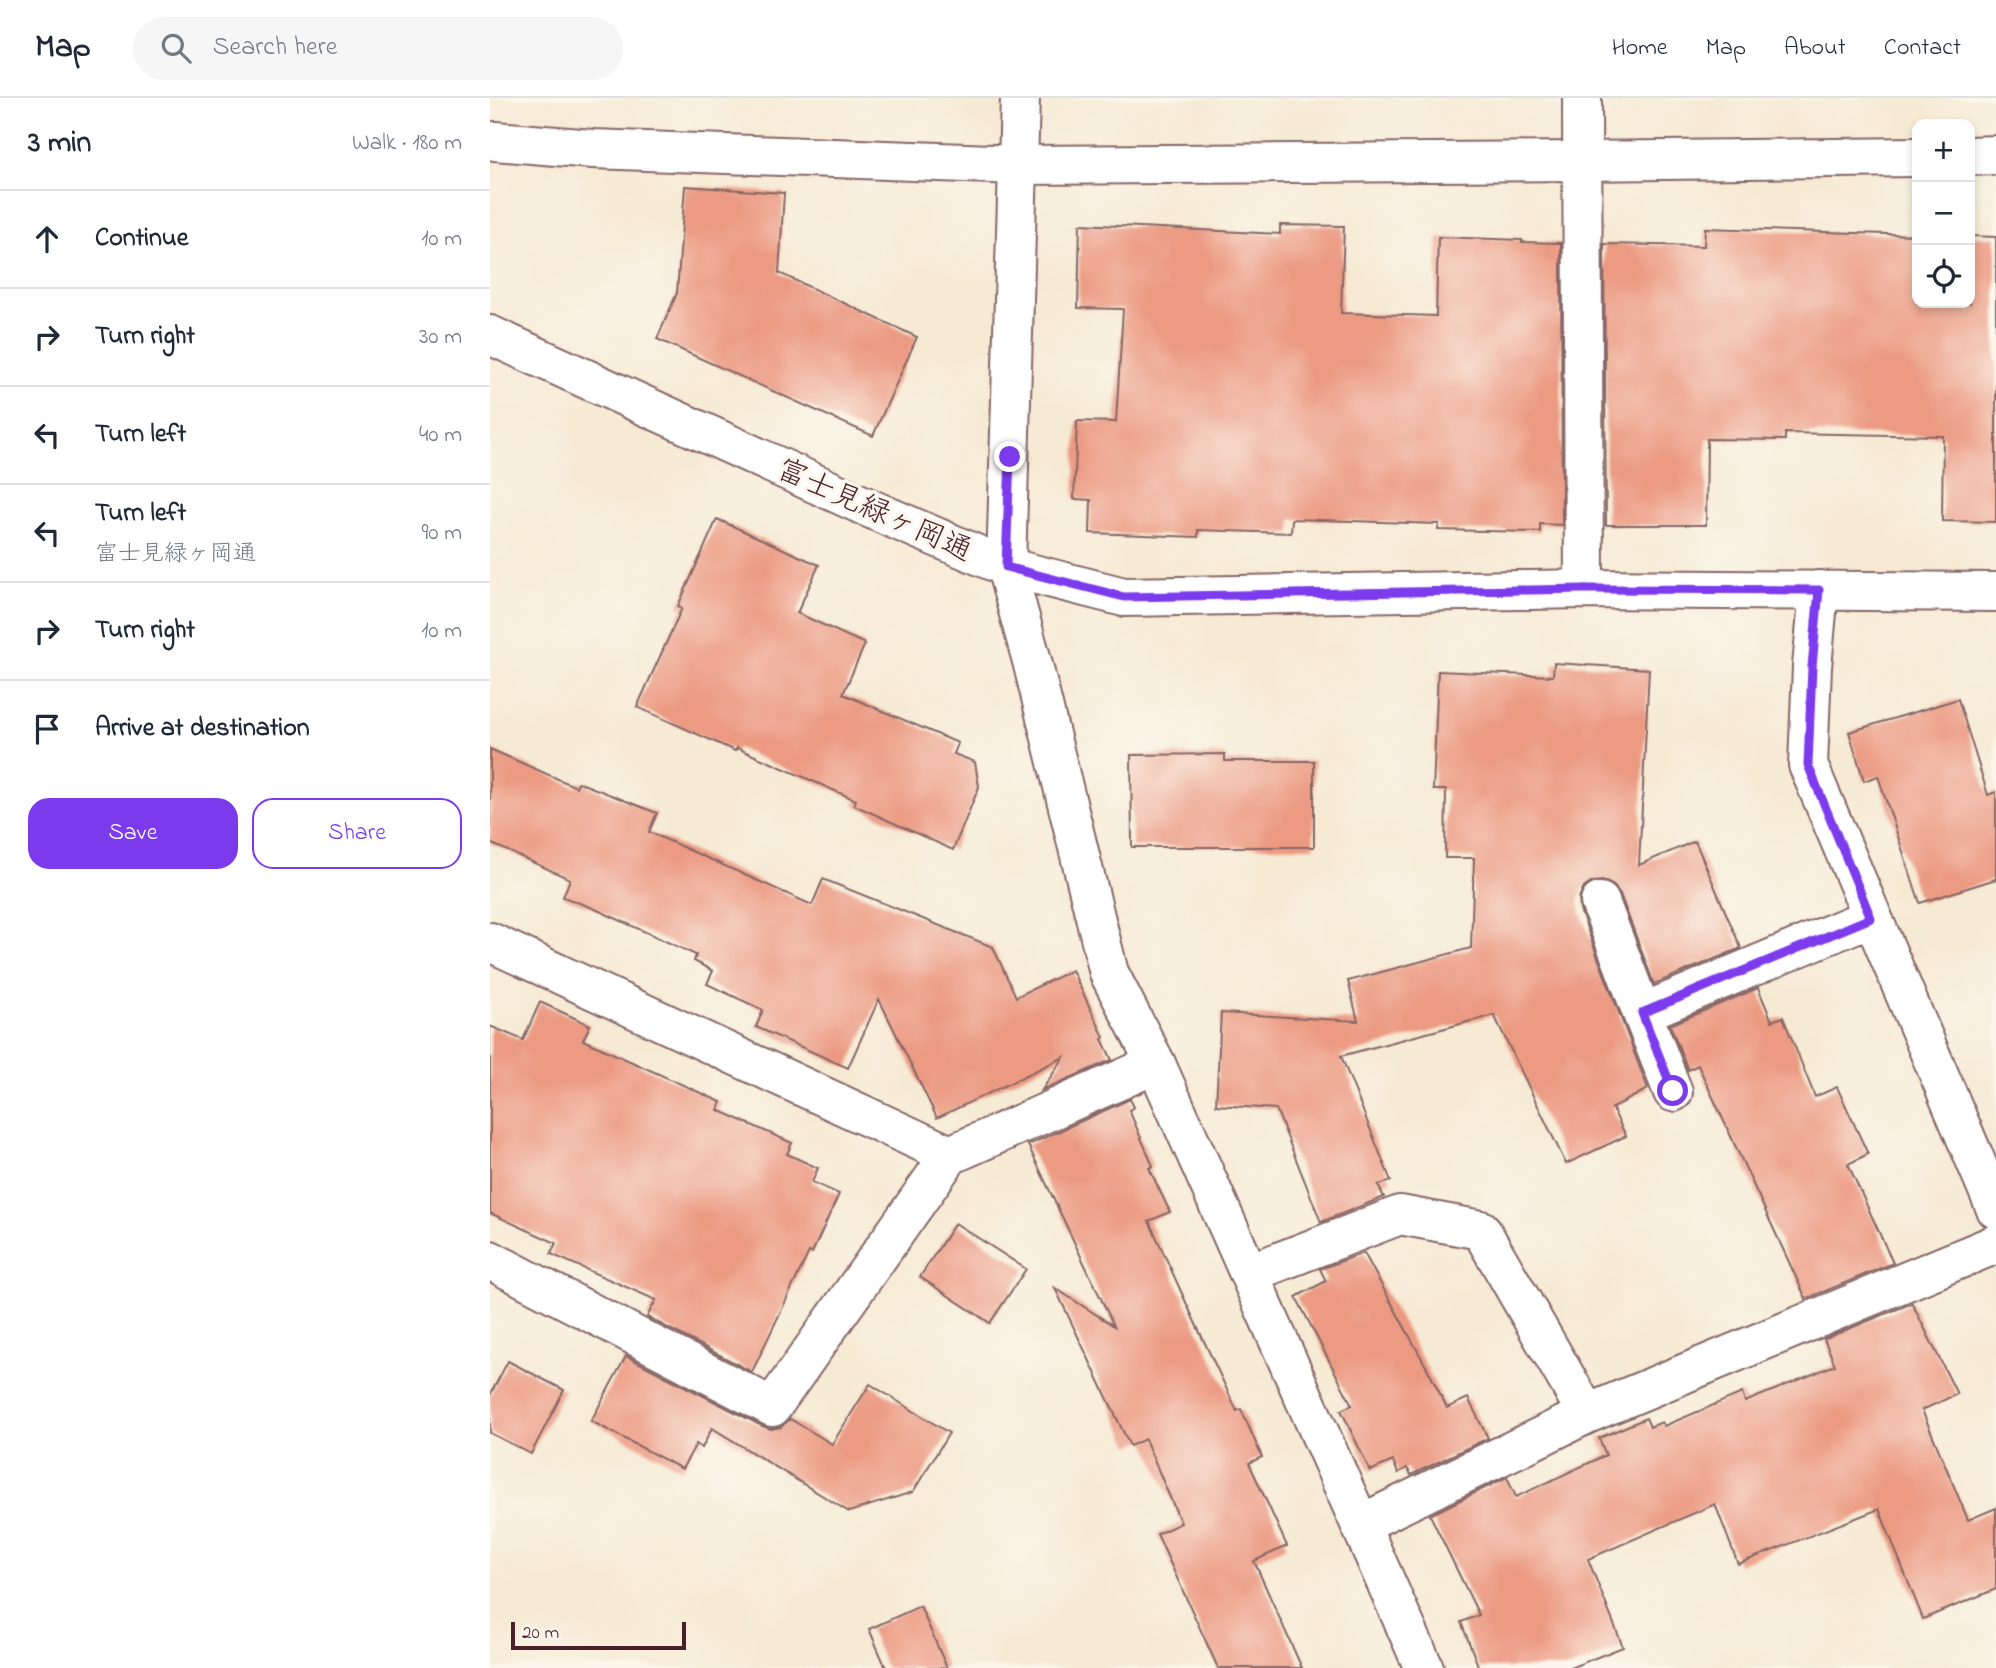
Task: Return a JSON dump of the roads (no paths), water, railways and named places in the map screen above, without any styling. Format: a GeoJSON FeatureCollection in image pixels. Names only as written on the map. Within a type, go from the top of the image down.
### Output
{"type":"FeatureCollection","features":[{"type":"Feature","properties":{"kind":"street"},"geometry":{"type":"LineString","coordinates":[[1020,98],[1006,567],[1032,661],[1108,973],[1156,1064],[1424,1668]]}},
{"type":"Feature","properties":{"kind":"street"},"geometry":{"type":"LineString","coordinates":[[1582,98],[1584,589]]}},
{"type":"Feature","properties":{"kind":"street"},"geometry":{"type":"LineString","coordinates":[[495,141],[593,149],[1019,165],[1912,157]]}},
{"type":"Feature","properties":{"kind":"street"},"geometry":{"type":"LineString","coordinates":[[1975,156],[1996,155]]}},
{"type":"Feature","properties":{"kind":"street","name":"富士見緑ヶ岡通"},"geometry":{"type":"LineString","coordinates":[[490,335],[1006,567],[1124,597],[1584,589],[1996,592]]}},
{"type":"Feature","properties":{"kind":"street"},"geometry":{"type":"LineString","coordinates":[[1819,590],[1812,667],[1808,765],[1996,1209]]}},
{"type":"Feature","properties":{"kind":"street"},"geometry":{"type":"LineString","coordinates":[[1600,902],[1673,1091]]}},
{"type":"Feature","properties":{"kind":"street"},"geometry":{"type":"LineString","coordinates":[[1642,1013],[1871,918]]}},
{"type":"Feature","properties":{"kind":"street"},"geometry":{"type":"LineString","coordinates":[[490,942],[950,1155]]}},
{"type":"Feature","properties":{"kind":"street"},"geometry":{"type":"LineString","coordinates":[[490,1260],[772,1407],[950,1155],[1156,1064]]}},
{"type":"Feature","properties":{"kind":"street"},"geometry":{"type":"LineString","coordinates":[[1250,1273],[1400,1215],[1481,1230],[1587,1415]]}},
{"type":"Feature","properties":{"kind":"street"},"geometry":{"type":"LineString","coordinates":[[1362,1524],[1587,1415],[1996,1244]]}}]}
